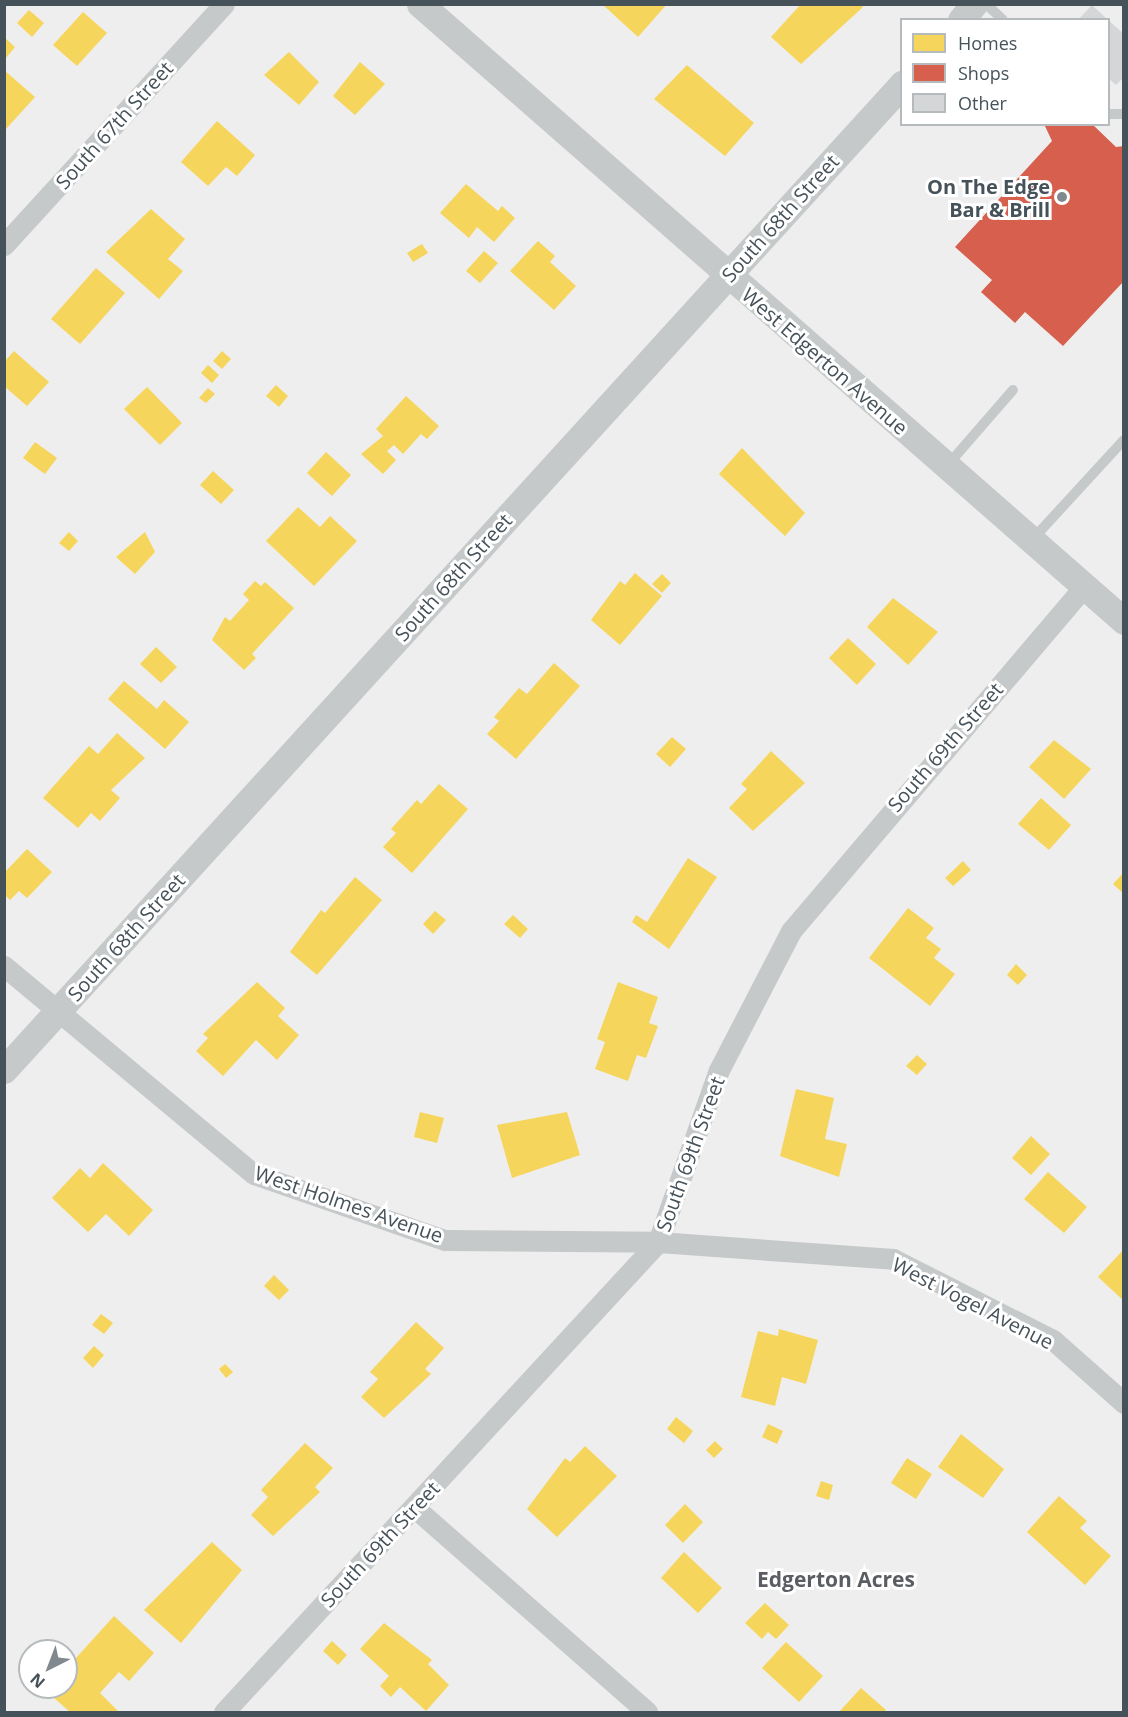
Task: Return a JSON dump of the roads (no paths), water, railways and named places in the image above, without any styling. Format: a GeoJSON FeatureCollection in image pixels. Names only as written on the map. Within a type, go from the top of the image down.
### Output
{"type":"FeatureCollection","features":[{"type":"Feature","properties":{"kind":"street","name":"South 67th Street"},"geometry":{"type":"LineString","coordinates":[[4,245],[224,4]]}},
{"type":"Feature","properties":{"kind":"street","name":"West Edgerton Avenue"},"geometry":{"type":"LineString","coordinates":[[420,4],[726,276],[1124,621]]}},
{"type":"Feature","properties":{"kind":"street"},"geometry":{"type":"LineString","coordinates":[[963,18],[974,4]]}},
{"type":"Feature","properties":{"kind":"street","name":"South 68th Street"},"geometry":{"type":"LineString","coordinates":[[4,1070],[900,86]]}},
{"type":"Feature","properties":{"kind":"street","name":"South 69th Street"},"geometry":{"type":"LineString","coordinates":[[224,1713],[658,1242],[719,1070],[791,931],[1084,587]]}},
{"type":"Feature","properties":{"kind":"street","name":"West Holmes Avenue"},"geometry":{"type":"LineString","coordinates":[[4,966],[57,1013],[254,1174],[445,1240],[658,1242]]}},
{"type":"Feature","properties":{"kind":"street","name":"West Vogel Avenue"},"geometry":{"type":"LineString","coordinates":[[658,1242],[893,1259],[1053,1340],[1124,1403]]}},
{"type":"Feature","properties":{"kind":"street"},"geometry":{"type":"LineString","coordinates":[[415,1508],[647,1713]]}},
{"type":"Feature","properties":{"kind":"lane"},"geometry":{"type":"LineString","coordinates":[[986,4],[1001,18]]}},
{"type":"Feature","properties":{"kind":"lane"},"geometry":{"type":"LineString","coordinates":[[946,467],[1013,390]]}},
{"type":"Feature","properties":{"kind":"lane"},"geometry":{"type":"LineString","coordinates":[[1031,541],[1124,440]]}},
{"type":"Feature","properties":{"kind":"place","name":"On The Edge Bar & Brill"},"geometry":{"type":"Point","coordinates":[1062,197]}},
{"type":"Feature","properties":{"kind":"district","name":"Edgerton Acres"},"geometry":{"type":"Point","coordinates":[836,1579]}}]}
